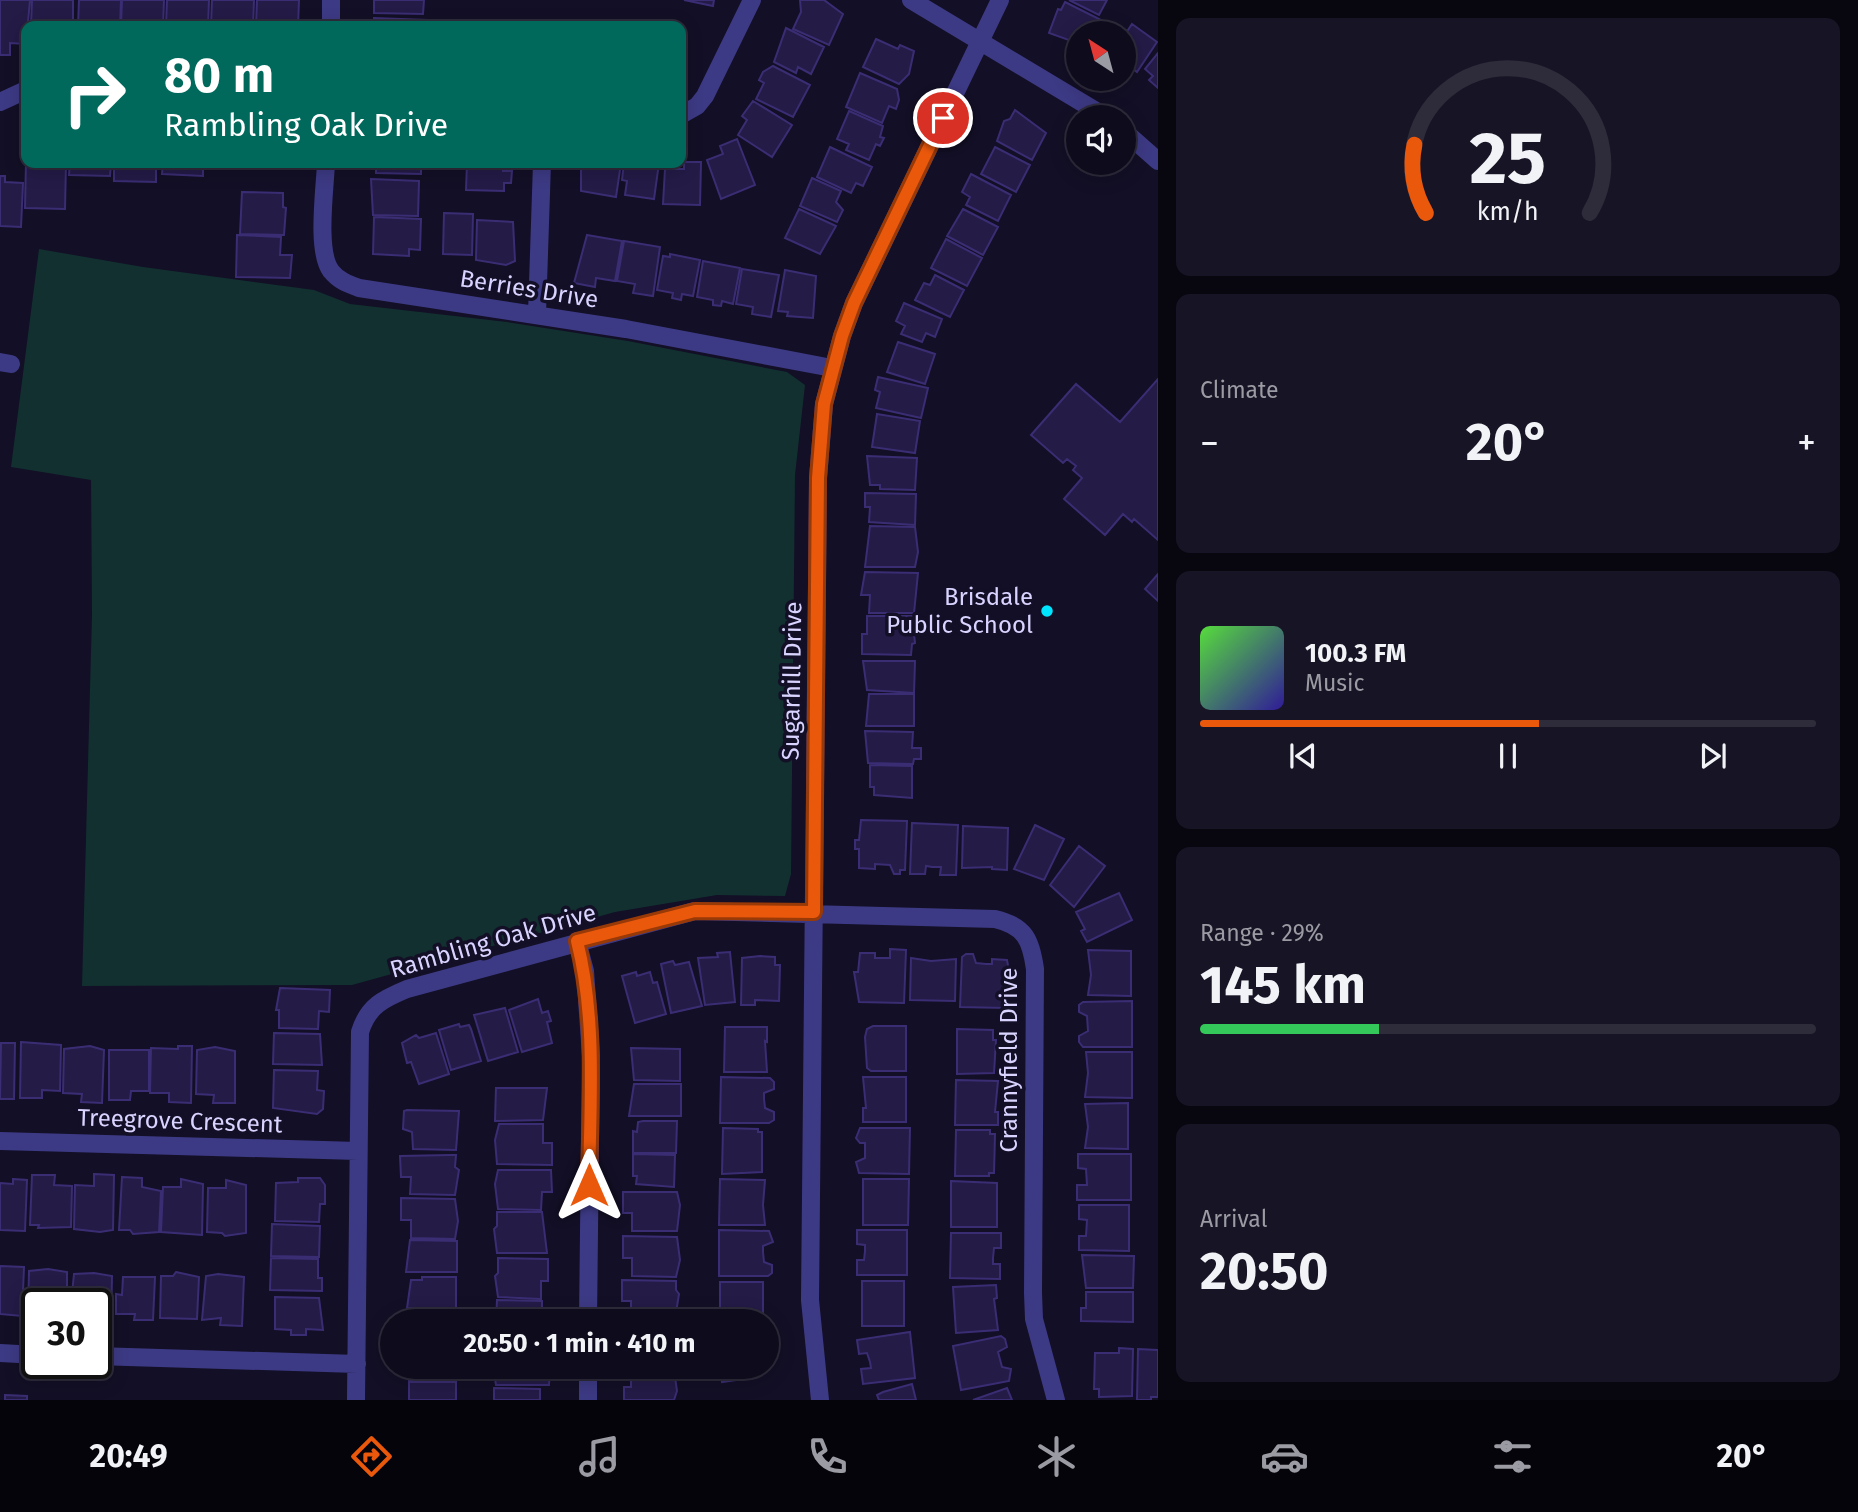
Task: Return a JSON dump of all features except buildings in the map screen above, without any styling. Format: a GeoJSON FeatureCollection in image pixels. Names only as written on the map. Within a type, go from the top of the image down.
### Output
{"type":"FeatureCollection","features":[{"type":"Feature","properties":{"kind":"street"},"geometry":{"type":"LineString","coordinates":[[331,0],[331,21]]}},
{"type":"Feature","properties":{"kind":"street"},"geometry":{"type":"LineString","coordinates":[[686,112],[697,106],[705,96],[752,0]]}},
{"type":"Feature","properties":{"kind":"street"},"geometry":{"type":"LineString","coordinates":[[911,0],[1086,105]]}},
{"type":"Feature","properties":{"kind":"street","name":"Sugarhill Drive"},"geometry":{"type":"LineString","coordinates":[[820,1400],[810,1300],[818,478],[821,423],[832,368],[854,303],[1000,0]]}},
{"type":"Feature","properties":{"kind":"street"},"geometry":{"type":"LineString","coordinates":[[0,102],[21,92]]}},
{"type":"Feature","properties":{"kind":"street"},"geometry":{"type":"LineString","coordinates":[[1136,142],[1158,161]]}},
{"type":"Feature","properties":{"kind":"street","name":"Berries Drive"},"geometry":{"type":"LineString","coordinates":[[326,168],[324,253],[330,269],[341,281],[359,288],[537,314],[832,368]]}},
{"type":"Feature","properties":{"kind":"street"},"geometry":{"type":"LineString","coordinates":[[537,314],[542,168]]}},
{"type":"Feature","properties":{"kind":"street","name":"Rambling Oak Drive"},"geometry":{"type":"LineString","coordinates":[[356,1400],[360,1031],[365,1016],[379,1001],[407,989],[695,911],[814,912]]}},
{"type":"Feature","properties":{"kind":"street","name":"Crannyfield Drive"},"geometry":{"type":"LineString","coordinates":[[814,912],[995,919],[1012,923],[1025,931],[1032,946],[1035,969],[1034,1319],[1056,1400]]}},
{"type":"Feature","properties":{"kind":"street"},"geometry":{"type":"LineString","coordinates":[[577,941],[584,971],[591,1056],[588,1309]]}},
{"type":"Feature","properties":{"kind":"street","name":"Treegrove Crescent"},"geometry":{"type":"LineString","coordinates":[[0,1141],[358,1151]]}},
{"type":"Feature","properties":{"kind":"street"},"geometry":{"type":"LineString","coordinates":[[0,1353],[21,1354]]}},
{"type":"Feature","properties":{"kind":"street"},"geometry":{"type":"LineString","coordinates":[[112,1356],[357,1364]]}},
{"type":"Feature","properties":{"kind":"street"},"geometry":{"type":"LineString","coordinates":[[588,1379],[588,1400]]}},
{"type":"Feature","properties":{"kind":"green space"},"geometry":{"type":"Polygon","coordinates":[[[39,249],[143,267],[314,290],[350,304],[507,322],[628,341],[787,372],[805,385],[795,475],[791,874],[785,896],[717,895],[615,912],[352,985],[82,986],[92,615],[91,480],[11,467],[39,249]]]}},
{"type":"Feature","properties":{"kind":"place","name":"Brisdale Public School"},"geometry":{"type":"Point","coordinates":[1047,611]}},
{"type":"Feature","properties":{"kind":"route"},"geometry":{"type":"LineString","coordinates":[[589,1185],[591,1056],[584,971],[577,941],[695,911],[814,912],[818,478],[824,404],[832,368],[854,303],[943,118]]}}]}
